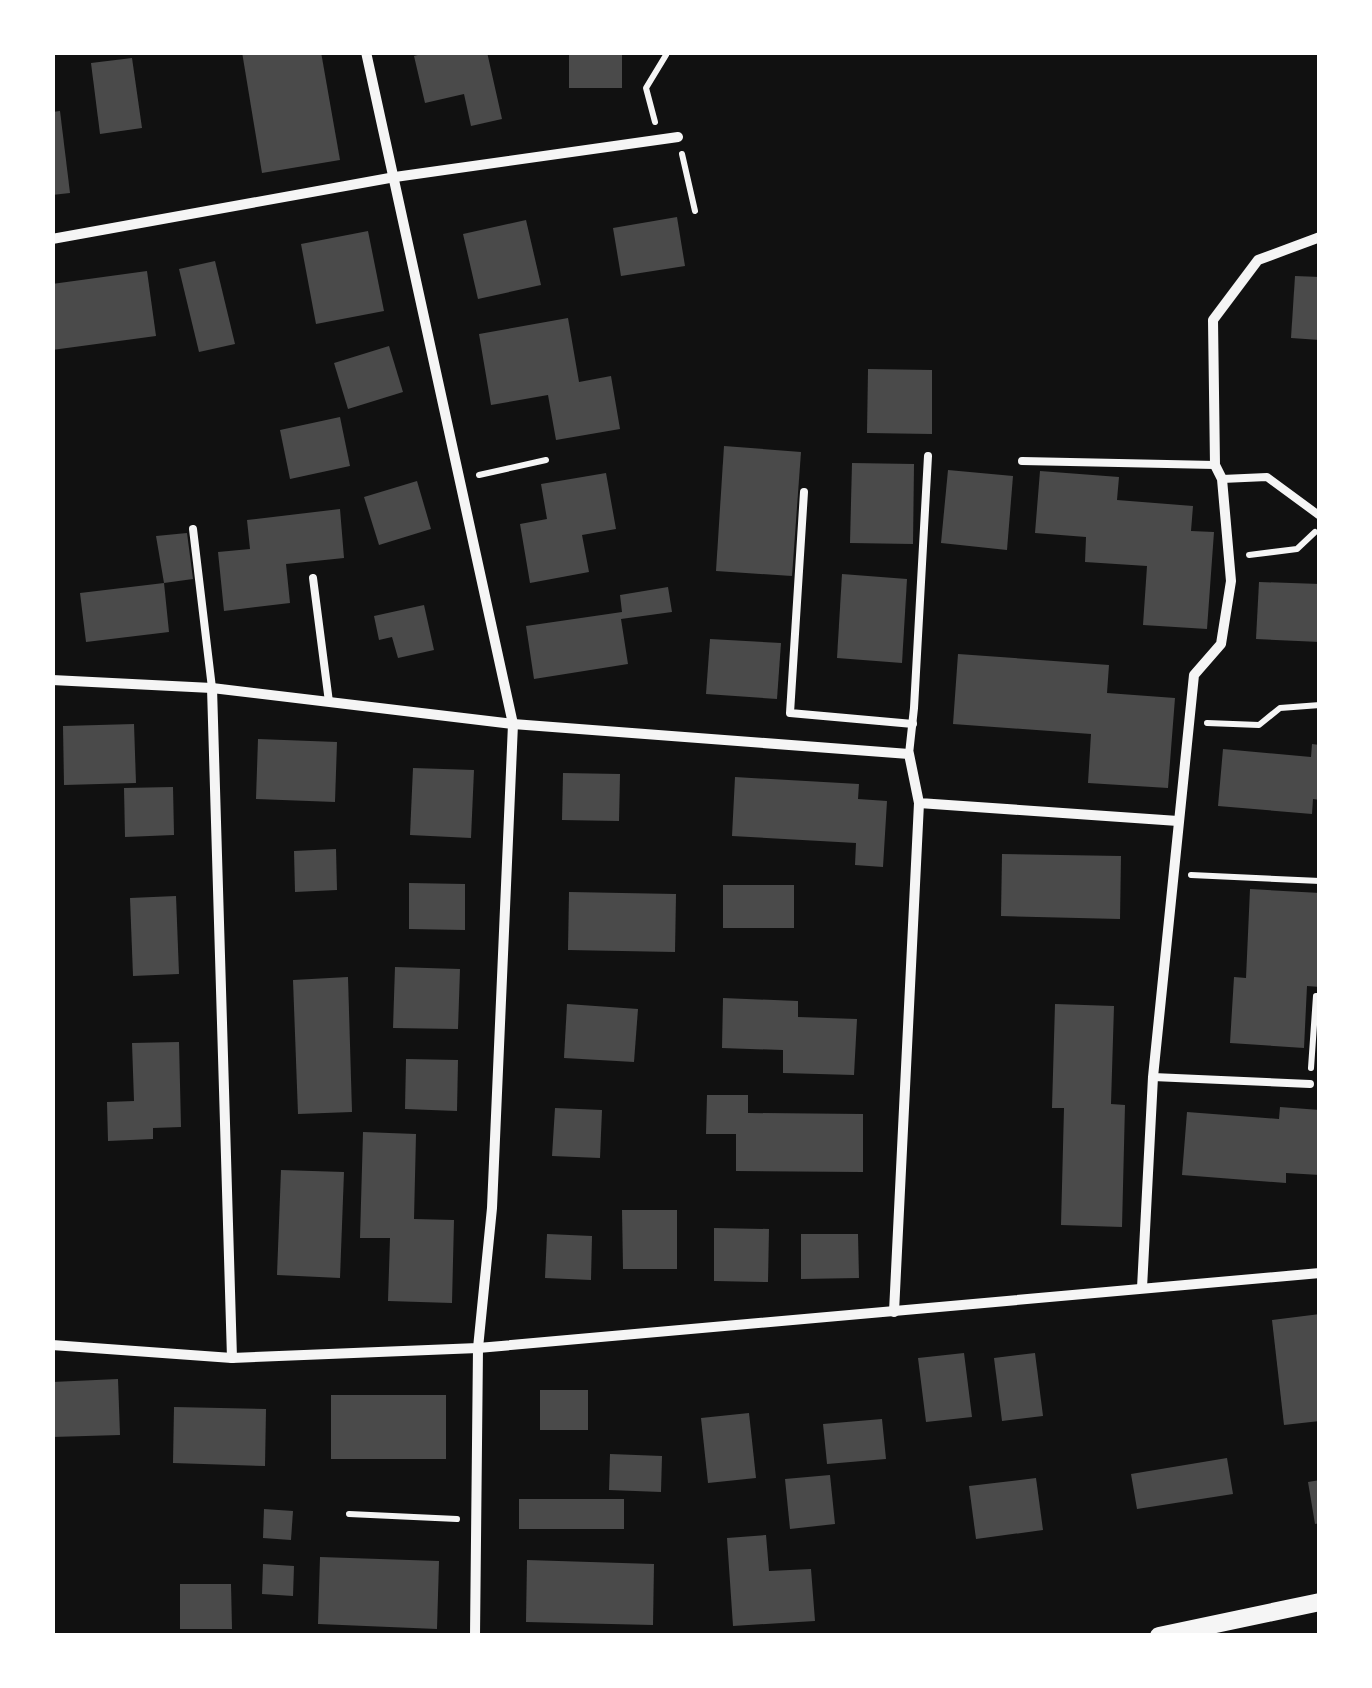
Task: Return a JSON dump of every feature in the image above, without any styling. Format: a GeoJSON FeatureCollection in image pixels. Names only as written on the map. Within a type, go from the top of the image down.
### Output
{"type":"FeatureCollection","features":[{"type":"Feature","properties":{"kind":"street"},"geometry":{"type":"LineString","coordinates":[[366,52],[513,724],[492,1208],[478,1348],[475,1636]]}},
{"type":"Feature","properties":{"kind":"street"},"geometry":{"type":"LineString","coordinates":[[52,239],[395,176],[678,137]]}},
{"type":"Feature","properties":{"kind":"street"},"geometry":{"type":"LineString","coordinates":[[1142,1288],[1153,1077],[1194,675],[1221,644],[1230,581],[1222,479],[1215,466],[1213,320],[1258,260],[1320,237]]}},
{"type":"Feature","properties":{"kind":"street"},"geometry":{"type":"LineString","coordinates":[[52,680],[212,688],[513,724],[909,754],[919,803],[894,1312]]}},
{"type":"Feature","properties":{"kind":"street"},"geometry":{"type":"LineString","coordinates":[[212,688],[232,1358]]}},
{"type":"Feature","properties":{"kind":"street"},"geometry":{"type":"LineString","coordinates":[[919,803],[1178,821]]}},
{"type":"Feature","properties":{"kind":"street"},"geometry":{"type":"LineString","coordinates":[[52,1345],[232,1358],[478,1348],[1320,1272]]}},
{"type":"Feature","properties":{"kind":"street"},"geometry":{"type":"LineString","coordinates":[[1160,1636],[1320,1602]]}},
{"type":"Feature","properties":{"kind":"lane"},"geometry":{"type":"LineString","coordinates":[[909,754],[928,456]]}},
{"type":"Feature","properties":{"kind":"lane"},"geometry":{"type":"LineString","coordinates":[[1022,461],[1215,466]]}},
{"type":"Feature","properties":{"kind":"lane"},"geometry":{"type":"LineString","coordinates":[[1222,479],[1267,476],[1320,516]]}},
{"type":"Feature","properties":{"kind":"lane"},"geometry":{"type":"LineString","coordinates":[[804,492],[790,713],[913,724]]}},
{"type":"Feature","properties":{"kind":"lane"},"geometry":{"type":"LineString","coordinates":[[193,528],[212,688]]}},
{"type":"Feature","properties":{"kind":"lane"},"geometry":{"type":"LineString","coordinates":[[313,578],[329,702]]}},
{"type":"Feature","properties":{"kind":"lane"},"geometry":{"type":"LineString","coordinates":[[1153,1077],[1310,1084]]}},
{"type":"Feature","properties":{"kind":"path"},"geometry":{"type":"LineString","coordinates":[[659,140],[646,88],[666,54]]}},
{"type":"Feature","properties":{"kind":"path"},"geometry":{"type":"LineString","coordinates":[[678,137],[695,211]]}},
{"type":"Feature","properties":{"kind":"path"},"geometry":{"type":"LineString","coordinates":[[460,480],[546,460]]}},
{"type":"Feature","properties":{"kind":"path"},"geometry":{"type":"LineString","coordinates":[[1228,558],[1297,549],[1320,527]]}},
{"type":"Feature","properties":{"kind":"path"},"geometry":{"type":"LineString","coordinates":[[1189,722],[1259,725],[1280,708],[1320,705]]}},
{"type":"Feature","properties":{"kind":"path"},"geometry":{"type":"LineString","coordinates":[[1172,874],[1320,881]]}},
{"type":"Feature","properties":{"kind":"path"},"geometry":{"type":"LineString","coordinates":[[1310,1084],[1316,996],[1320,997]]}},
{"type":"Feature","properties":{"kind":"path"},"geometry":{"type":"LineString","coordinates":[[348,1514],[476,1520]]}},
{"type":"Feature","properties":{"kind":"building"},"geometry":{"type":"Polygon","coordinates":[[[242,52],[321,52],[340,160],[262,173],[242,52]]]}},
{"type":"Feature","properties":{"kind":"building"},"geometry":{"type":"Polygon","coordinates":[[[429,52],[487,52],[502,119],[471,126],[464,94],[425,103],[414,56],[429,52]]]}},
{"type":"Feature","properties":{"kind":"building"},"geometry":{"type":"Polygon","coordinates":[[[569,52],[622,52],[622,88],[569,88],[569,52]]]}},
{"type":"Feature","properties":{"kind":"building"},"geometry":{"type":"Polygon","coordinates":[[[132,58],[142,128],[100,134],[91,63],[132,58]]]}},
{"type":"Feature","properties":{"kind":"building"},"geometry":{"type":"Polygon","coordinates":[[[60,111],[70,193],[52,195],[52,112],[60,111]]]}},
{"type":"Feature","properties":{"kind":"building"},"geometry":{"type":"Polygon","coordinates":[[[677,217],[685,266],[621,276],[613,228],[677,217]]]}},
{"type":"Feature","properties":{"kind":"building"},"geometry":{"type":"Polygon","coordinates":[[[526,220],[541,285],[478,299],[463,234],[526,220]]]}},
{"type":"Feature","properties":{"kind":"building"},"geometry":{"type":"Polygon","coordinates":[[[368,231],[384,311],[316,324],[301,244],[368,231]]]}},
{"type":"Feature","properties":{"kind":"building"},"geometry":{"type":"Polygon","coordinates":[[[215,261],[235,344],[199,352],[179,269],[215,261]]]}},
{"type":"Feature","properties":{"kind":"building"},"geometry":{"type":"Polygon","coordinates":[[[147,271],[156,336],[52,350],[52,284],[147,271]]]}},
{"type":"Feature","properties":{"kind":"building"},"geometry":{"type":"Polygon","coordinates":[[[1295,276],[1320,277],[1320,340],[1291,338],[1295,276]]]}},
{"type":"Feature","properties":{"kind":"building"},"geometry":{"type":"Polygon","coordinates":[[[568,318],[579,382],[611,376],[620,429],[556,440],[548,395],[491,405],[479,334],[568,318]]]}},
{"type":"Feature","properties":{"kind":"building"},"geometry":{"type":"Polygon","coordinates":[[[389,346],[403,392],[348,409],[334,363],[389,346]]]}},
{"type":"Feature","properties":{"kind":"building"},"geometry":{"type":"Polygon","coordinates":[[[868,369],[932,370],[932,434],[867,433],[868,369]]]}},
{"type":"Feature","properties":{"kind":"building"},"geometry":{"type":"Polygon","coordinates":[[[340,417],[350,466],[290,479],[280,430],[340,417]]]}},
{"type":"Feature","properties":{"kind":"building"},"geometry":{"type":"Polygon","coordinates":[[[724,446],[801,452],[792,576],[716,571],[724,446]]]}},
{"type":"Feature","properties":{"kind":"building"},"geometry":{"type":"Polygon","coordinates":[[[852,463],[914,464],[913,544],[850,543],[852,463]]]}},
{"type":"Feature","properties":{"kind":"building"},"geometry":{"type":"Polygon","coordinates":[[[948,470],[1013,476],[1007,550],[941,543],[948,470]]]}},
{"type":"Feature","properties":{"kind":"building"},"geometry":{"type":"Polygon","coordinates":[[[1040,471],[1119,477],[1117,500],[1193,506],[1191,531],[1214,532],[1207,629],[1143,625],[1147,566],[1085,562],[1086,537],[1035,533],[1040,471]]]}},
{"type":"Feature","properties":{"kind":"building"},"geometry":{"type":"Polygon","coordinates":[[[606,473],[616,529],[582,535],[589,572],[530,583],[520,524],[547,519],[541,484],[606,473]]]}},
{"type":"Feature","properties":{"kind":"building"},"geometry":{"type":"Polygon","coordinates":[[[417,481],[431,529],[379,545],[364,497],[417,481]]]}},
{"type":"Feature","properties":{"kind":"building"},"geometry":{"type":"Polygon","coordinates":[[[340,509],[344,558],[286,564],[290,603],[224,611],[218,552],[250,549],[247,520],[340,509]]]}},
{"type":"Feature","properties":{"kind":"building"},"geometry":{"type":"Polygon","coordinates":[[[187,533],[193,579],[164,583],[156,536],[187,533]]]}},
{"type":"Feature","properties":{"kind":"building"},"geometry":{"type":"Polygon","coordinates":[[[842,574],[907,579],[902,663],[837,658],[842,574]]]}},
{"type":"Feature","properties":{"kind":"building"},"geometry":{"type":"Polygon","coordinates":[[[1259,582],[1320,584],[1320,642],[1256,639],[1259,582]]]}},
{"type":"Feature","properties":{"kind":"building"},"geometry":{"type":"Polygon","coordinates":[[[164,583],[169,632],[86,642],[80,593],[164,583]]]}},
{"type":"Feature","properties":{"kind":"building"},"geometry":{"type":"Polygon","coordinates":[[[668,587],[672,612],[621,619],[628,664],[534,679],[526,626],[622,612],[620,595],[668,587]]]}},
{"type":"Feature","properties":{"kind":"building"},"geometry":{"type":"Polygon","coordinates":[[[424,605],[434,650],[398,658],[392,637],[379,640],[374,616],[424,605]]]}},
{"type":"Feature","properties":{"kind":"building"},"geometry":{"type":"Polygon","coordinates":[[[710,639],[781,643],[777,699],[706,694],[710,639]]]}},
{"type":"Feature","properties":{"kind":"building"},"geometry":{"type":"Polygon","coordinates":[[[958,654],[1109,665],[1107,693],[1175,698],[1168,788],[1088,783],[1091,734],[953,724],[958,654]]]}},
{"type":"Feature","properties":{"kind":"building"},"geometry":{"type":"Polygon","coordinates":[[[134,724],[136,783],[64,785],[63,726],[134,724]]]}},
{"type":"Feature","properties":{"kind":"building"},"geometry":{"type":"Polygon","coordinates":[[[258,739],[337,742],[335,802],[256,799],[258,739]]]}},
{"type":"Feature","properties":{"kind":"building"},"geometry":{"type":"Polygon","coordinates":[[[1312,744],[1320,745],[1320,800],[1313,799],[1312,814],[1218,806],[1223,749],[1311,757],[1312,744]]]}},
{"type":"Feature","properties":{"kind":"building"},"geometry":{"type":"Polygon","coordinates":[[[413,768],[474,770],[471,838],[410,835],[413,768]]]}},
{"type":"Feature","properties":{"kind":"building"},"geometry":{"type":"Polygon","coordinates":[[[563,773],[620,774],[619,821],[562,820],[563,773]]]}},
{"type":"Feature","properties":{"kind":"building"},"geometry":{"type":"Polygon","coordinates":[[[735,777],[859,784],[858,799],[887,801],[883,867],[855,865],[856,843],[732,836],[735,777]]]}},
{"type":"Feature","properties":{"kind":"building"},"geometry":{"type":"Polygon","coordinates":[[[173,787],[174,835],[125,837],[124,788],[173,787]]]}},
{"type":"Feature","properties":{"kind":"building"},"geometry":{"type":"Polygon","coordinates":[[[336,849],[337,890],[295,892],[294,851],[336,849]]]}},
{"type":"Feature","properties":{"kind":"building"},"geometry":{"type":"Polygon","coordinates":[[[1002,854],[1121,856],[1120,919],[1001,916],[1002,854]]]}},
{"type":"Feature","properties":{"kind":"building"},"geometry":{"type":"Polygon","coordinates":[[[409,883],[465,884],[465,930],[409,929],[409,883]]]}},
{"type":"Feature","properties":{"kind":"building"},"geometry":{"type":"Polygon","coordinates":[[[723,885],[794,885],[794,928],[723,928],[723,885]]]}},
{"type":"Feature","properties":{"kind":"building"},"geometry":{"type":"Polygon","coordinates":[[[1250,889],[1320,893],[1320,987],[1307,986],[1304,1048],[1230,1043],[1234,977],[1246,978],[1250,889]]]}},
{"type":"Feature","properties":{"kind":"building"},"geometry":{"type":"Polygon","coordinates":[[[569,892],[676,894],[675,952],[568,950],[569,892]]]}},
{"type":"Feature","properties":{"kind":"building"},"geometry":{"type":"Polygon","coordinates":[[[176,896],[179,974],[133,976],[130,898],[176,896]]]}},
{"type":"Feature","properties":{"kind":"building"},"geometry":{"type":"Polygon","coordinates":[[[395,967],[460,969],[458,1029],[393,1028],[395,967]]]}},
{"type":"Feature","properties":{"kind":"building"},"geometry":{"type":"Polygon","coordinates":[[[348,977],[352,1112],[298,1114],[293,980],[348,977]]]}},
{"type":"Feature","properties":{"kind":"building"},"geometry":{"type":"Polygon","coordinates":[[[723,998],[798,1001],[798,1017],[857,1019],[854,1075],[783,1073],[783,1050],[722,1048],[723,998]]]}},
{"type":"Feature","properties":{"kind":"building"},"geometry":{"type":"Polygon","coordinates":[[[567,1004],[638,1009],[634,1062],[564,1058],[567,1004]]]}},
{"type":"Feature","properties":{"kind":"building"},"geometry":{"type":"Polygon","coordinates":[[[1055,1004],[1114,1006],[1111,1104],[1125,1105],[1122,1227],[1061,1225],[1064,1108],[1052,1108],[1055,1004]]]}},
{"type":"Feature","properties":{"kind":"building"},"geometry":{"type":"Polygon","coordinates":[[[179,1042],[181,1127],[153,1128],[153,1139],[108,1141],[107,1102],[134,1101],[132,1043],[179,1042]]]}},
{"type":"Feature","properties":{"kind":"building"},"geometry":{"type":"Polygon","coordinates":[[[406,1059],[458,1060],[457,1111],[405,1109],[406,1059]]]}},
{"type":"Feature","properties":{"kind":"building"},"geometry":{"type":"Polygon","coordinates":[[[707,1095],[748,1095],[748,1113],[863,1114],[863,1172],[736,1171],[736,1134],[706,1134],[707,1095]]]}},
{"type":"Feature","properties":{"kind":"building"},"geometry":{"type":"Polygon","coordinates":[[[1280,1107],[1320,1110],[1320,1175],[1286,1173],[1286,1183],[1182,1175],[1187,1112],[1279,1119],[1280,1107]]]}},
{"type":"Feature","properties":{"kind":"building"},"geometry":{"type":"Polygon","coordinates":[[[555,1108],[602,1110],[600,1158],[552,1156],[555,1108]]]}},
{"type":"Feature","properties":{"kind":"building"},"geometry":{"type":"Polygon","coordinates":[[[363,1132],[416,1134],[414,1219],[454,1220],[452,1303],[388,1301],[390,1238],[360,1238],[363,1132]]]}},
{"type":"Feature","properties":{"kind":"building"},"geometry":{"type":"Polygon","coordinates":[[[281,1170],[344,1172],[340,1278],[277,1275],[281,1170]]]}},
{"type":"Feature","properties":{"kind":"building"},"geometry":{"type":"Polygon","coordinates":[[[622,1210],[677,1210],[677,1269],[623,1269],[622,1210]]]}},
{"type":"Feature","properties":{"kind":"building"},"geometry":{"type":"Polygon","coordinates":[[[714,1228],[769,1229],[768,1282],[714,1281],[714,1228]]]}},
{"type":"Feature","properties":{"kind":"building"},"geometry":{"type":"Polygon","coordinates":[[[547,1234],[592,1236],[591,1280],[545,1278],[547,1234]]]}},
{"type":"Feature","properties":{"kind":"building"},"geometry":{"type":"Polygon","coordinates":[[[801,1234],[858,1234],[859,1278],[801,1279],[801,1234]]]}},
{"type":"Feature","properties":{"kind":"building"},"geometry":{"type":"Polygon","coordinates":[[[1320,1314],[1320,1421],[1284,1425],[1272,1320],[1320,1314]]]}},
{"type":"Feature","properties":{"kind":"building"},"geometry":{"type":"Polygon","coordinates":[[[964,1353],[972,1417],[926,1422],[918,1358],[964,1353]]]}},
{"type":"Feature","properties":{"kind":"building"},"geometry":{"type":"Polygon","coordinates":[[[1035,1353],[1043,1416],[1002,1421],[994,1358],[1035,1353]]]}},
{"type":"Feature","properties":{"kind":"building"},"geometry":{"type":"Polygon","coordinates":[[[118,1379],[120,1435],[52,1437],[52,1382],[118,1379]]]}},
{"type":"Feature","properties":{"kind":"building"},"geometry":{"type":"Polygon","coordinates":[[[540,1390],[588,1390],[588,1430],[540,1430],[540,1390]]]}},
{"type":"Feature","properties":{"kind":"building"},"geometry":{"type":"Polygon","coordinates":[[[331,1395],[446,1395],[446,1459],[331,1459],[331,1395]]]}},
{"type":"Feature","properties":{"kind":"building"},"geometry":{"type":"Polygon","coordinates":[[[174,1407],[266,1409],[265,1466],[173,1463],[174,1407]]]}},
{"type":"Feature","properties":{"kind":"building"},"geometry":{"type":"Polygon","coordinates":[[[749,1413],[756,1478],[708,1483],[701,1418],[749,1413]]]}},
{"type":"Feature","properties":{"kind":"building"},"geometry":{"type":"Polygon","coordinates":[[[882,1419],[886,1459],[827,1464],[823,1424],[882,1419]]]}},
{"type":"Feature","properties":{"kind":"building"},"geometry":{"type":"Polygon","coordinates":[[[610,1454],[662,1456],[661,1492],[609,1490],[610,1454]]]}},
{"type":"Feature","properties":{"kind":"building"},"geometry":{"type":"Polygon","coordinates":[[[1227,1458],[1233,1494],[1137,1509],[1131,1474],[1227,1458]]]}},
{"type":"Feature","properties":{"kind":"building"},"geometry":{"type":"Polygon","coordinates":[[[830,1475],[835,1524],[790,1529],[785,1479],[830,1475]]]}},
{"type":"Feature","properties":{"kind":"building"},"geometry":{"type":"Polygon","coordinates":[[[1036,1478],[1043,1530],[976,1539],[969,1486],[1036,1478]]]}},
{"type":"Feature","properties":{"kind":"building"},"geometry":{"type":"Polygon","coordinates":[[[1320,1480],[1320,1523],[1315,1524],[1308,1482],[1320,1480]]]}},
{"type":"Feature","properties":{"kind":"building"},"geometry":{"type":"Polygon","coordinates":[[[519,1499],[624,1499],[624,1529],[519,1529],[519,1499]]]}},
{"type":"Feature","properties":{"kind":"building"},"geometry":{"type":"Polygon","coordinates":[[[264,1509],[293,1511],[291,1540],[263,1538],[264,1509]]]}},
{"type":"Feature","properties":{"kind":"building"},"geometry":{"type":"Polygon","coordinates":[[[766,1535],[769,1571],[811,1569],[815,1621],[733,1626],[727,1538],[766,1535]]]}},
{"type":"Feature","properties":{"kind":"building"},"geometry":{"type":"Polygon","coordinates":[[[320,1557],[439,1561],[437,1629],[318,1624],[320,1557]]]}},
{"type":"Feature","properties":{"kind":"building"},"geometry":{"type":"Polygon","coordinates":[[[527,1560],[654,1564],[653,1625],[526,1622],[527,1560]]]}},
{"type":"Feature","properties":{"kind":"building"},"geometry":{"type":"Polygon","coordinates":[[[263,1564],[294,1566],[293,1596],[262,1594],[263,1564]]]}},
{"type":"Feature","properties":{"kind":"building"},"geometry":{"type":"Polygon","coordinates":[[[180,1584],[231,1584],[232,1629],[180,1629],[180,1584]]]}}]}
